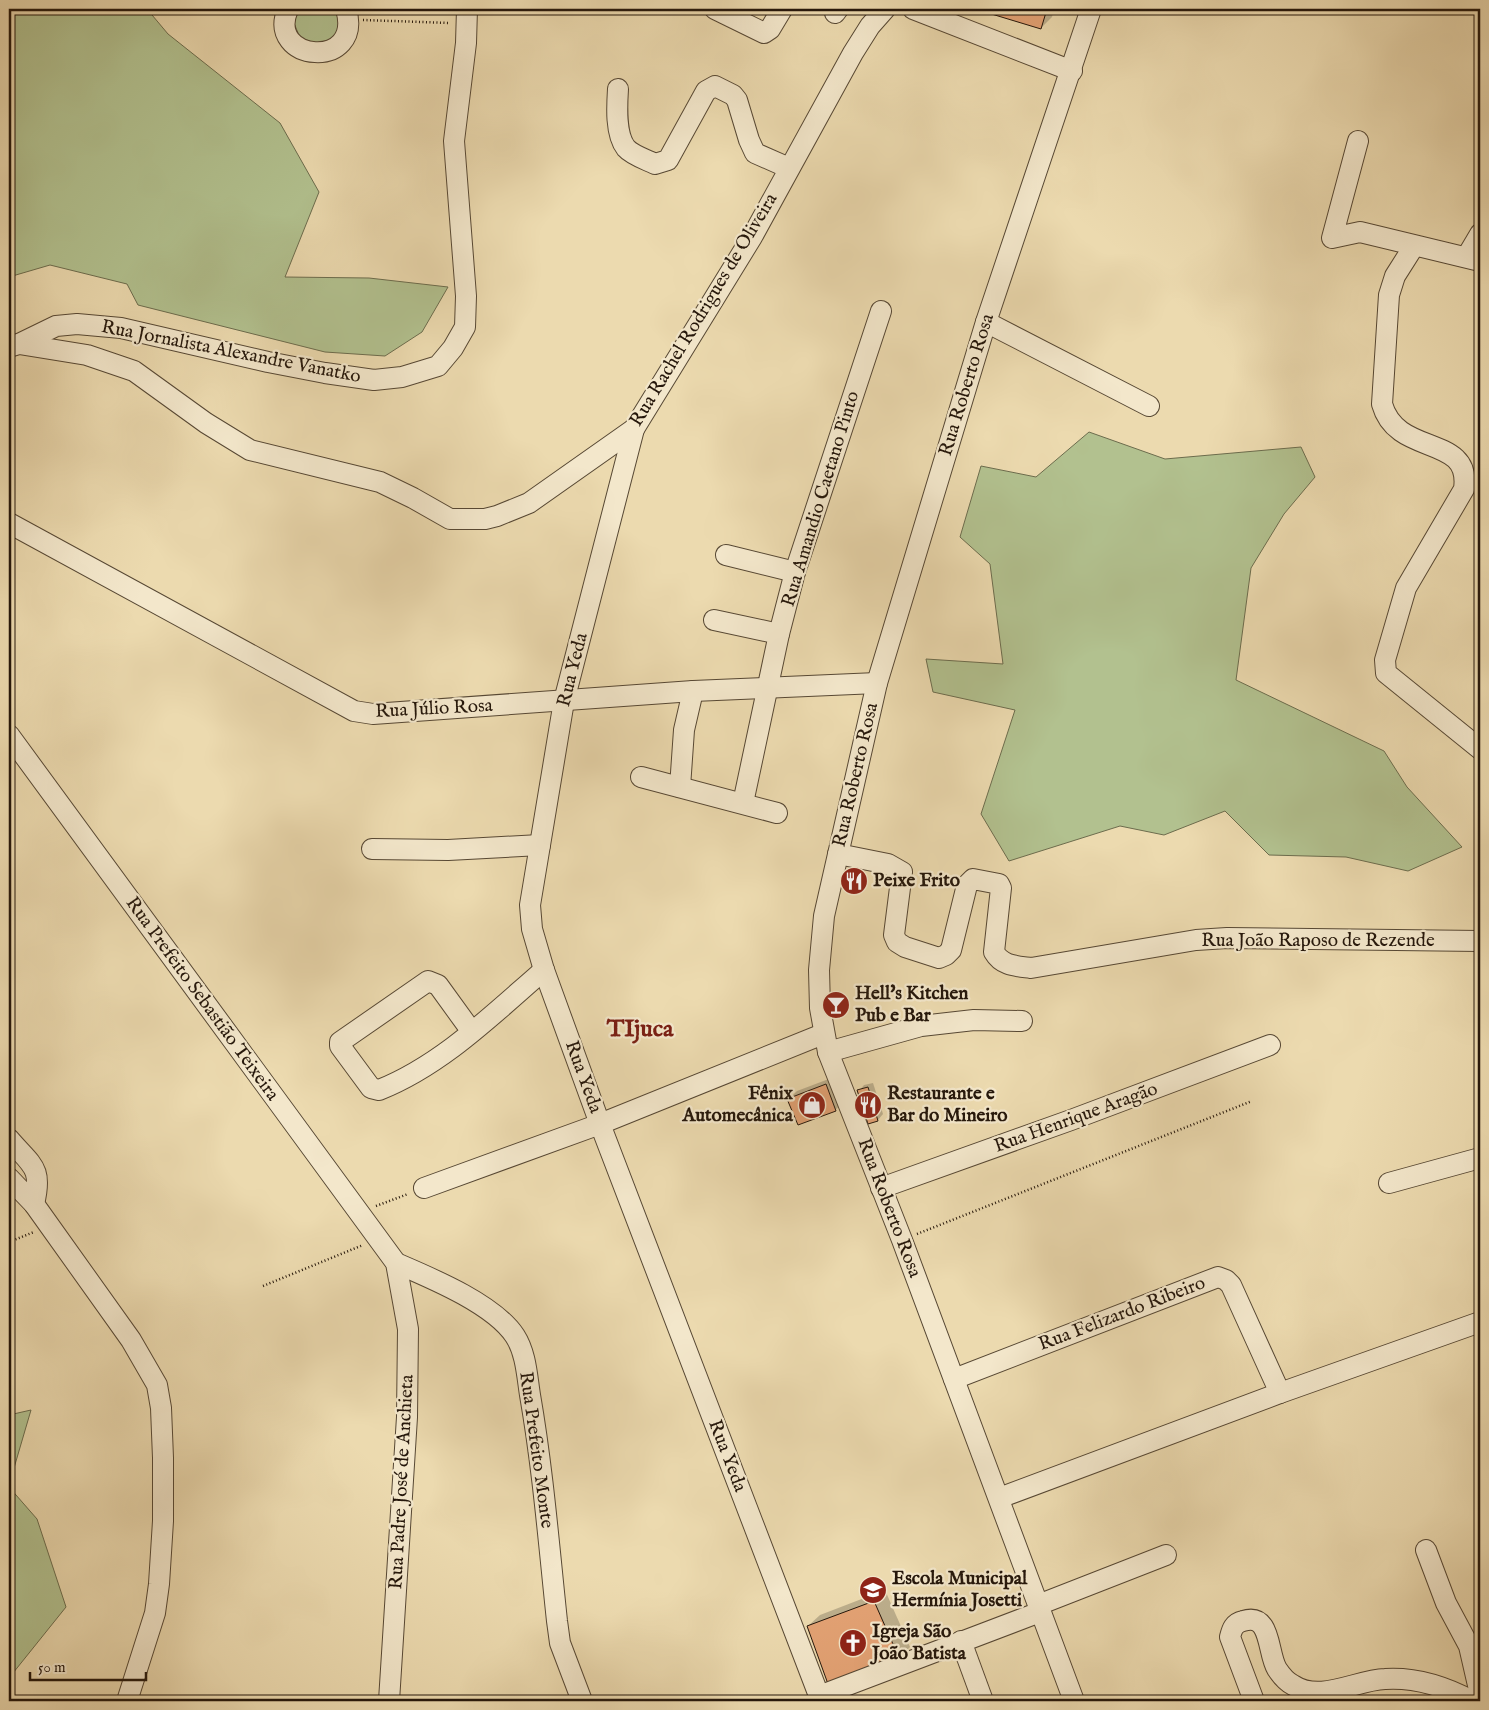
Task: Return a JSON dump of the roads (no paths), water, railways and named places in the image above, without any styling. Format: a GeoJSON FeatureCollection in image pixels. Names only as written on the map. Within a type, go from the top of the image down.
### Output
{"type":"FeatureCollection","features":[{"type":"Feature","properties":{"kind":"street"},"geometry":{"type":"LineString","coordinates":[[288,9],[285,22],[286,31],[298,47],[307,52],[317,53],[336,47],[343,39],[348,14]]}},
{"type":"Feature","properties":{"kind":"street"},"geometry":{"type":"LineString","coordinates":[[715,9],[764,33],[770,29],[782,9]]}},
{"type":"Feature","properties":{"kind":"street","name":"Rua Rachel Rodrigues de Oliveira"},"geometry":{"type":"LineString","coordinates":[[14,346],[87,354],[134,371],[206,423],[250,450],[380,482],[414,498],[450,519],[485,519],[529,504],[634,429],[752,238],[852,53],[870,26],[885,9]]}},
{"type":"Feature","properties":{"kind":"street"},"geometry":{"type":"LineString","coordinates":[[913,9],[1072,71]]}},
{"type":"Feature","properties":{"kind":"street","name":"Rua Roberto Rosa"},"geometry":{"type":"LineString","coordinates":[[1074,1701],[902,1240],[825,1043],[819,970],[824,916],[878,683],[986,322],[1092,9]]}},
{"type":"Feature","properties":{"kind":"street","name":"Rua Jornalista Alexandre Vanatko"},"geometry":{"type":"LineString","coordinates":[[14,346],[56,326],[77,324],[121,328],[283,365],[374,380],[402,377],[438,366],[453,348],[465,327],[466,296],[454,141],[467,16]]}},
{"type":"Feature","properties":{"kind":"street"},"geometry":{"type":"LineString","coordinates":[[618,89],[619,118],[624,144],[627,150],[655,164],[668,160],[706,92],[715,86],[733,95],[737,100],[748,140],[755,153],[789,168]]}},
{"type":"Feature","properties":{"kind":"street"},"geometry":{"type":"LineString","coordinates":[[1358,141],[1332,238],[1360,232],[1414,246],[1474,258],[1480,234]]}},
{"type":"Feature","properties":{"kind":"street"},"geometry":{"type":"LineString","coordinates":[[1414,246],[1395,276],[1389,295],[1382,404],[1387,419],[1398,432],[1443,450],[1457,459],[1465,482],[1464,490],[1406,588],[1384,660],[1386,673],[1480,749]]}},
{"type":"Feature","properties":{"kind":"street","name":"Rua Amandio Caetano Pinto"},"geometry":{"type":"LineString","coordinates":[[743,803],[779,634],[795,572],[881,311]]}},
{"type":"Feature","properties":{"kind":"street"},"geometry":{"type":"LineString","coordinates":[[986,322],[1149,406]]}},
{"type":"Feature","properties":{"kind":"street","name":"Rua Yeda"},"geometry":{"type":"LineString","coordinates":[[634,429],[564,702],[530,905],[532,929],[544,970],[600,1124],[820,1698]]}},
{"type":"Feature","properties":{"kind":"street","name":"Rua Júlio Rosa"},"geometry":{"type":"LineString","coordinates":[[9,523],[354,711],[373,714],[564,702],[693,691],[878,683]]}},
{"type":"Feature","properties":{"kind":"street"},"geometry":{"type":"LineString","coordinates":[[726,554],[795,572]]}},
{"type":"Feature","properties":{"kind":"street"},"geometry":{"type":"LineString","coordinates":[[714,620],[779,634]]}},
{"type":"Feature","properties":{"kind":"street"},"geometry":{"type":"LineString","coordinates":[[680,787],[684,730],[693,691]]}},
{"type":"Feature","properties":{"kind":"street","name":"Rua Prefeito Sebastião Teixeira"},"geometry":{"type":"LineString","coordinates":[[9,735],[396,1263]]}},
{"type":"Feature","properties":{"kind":"street"},"geometry":{"type":"LineString","coordinates":[[641,777],[777,813]]}},
{"type":"Feature","properties":{"kind":"street"},"geometry":{"type":"LineString","coordinates":[[372,849],[448,850],[540,845]]}},
{"type":"Feature","properties":{"kind":"street","name":"Rua João Raposo de Rezende"},"geometry":{"type":"LineString","coordinates":[[838,854],[888,864],[902,872],[894,936],[897,942],[905,947],[940,958],[951,950],[967,885],[973,879],[999,884],[1001,888],[994,952],[998,959],[1011,966],[1031,968],[1196,940],[1227,938],[1480,942]]}},
{"type":"Feature","properties":{"kind":"street"},"geometry":{"type":"LineString","coordinates":[[472,1032],[438,985],[428,981],[340,1042],[340,1046],[371,1088],[379,1090],[433,1061],[472,1032],[544,970]]}},
{"type":"Feature","properties":{"kind":"street"},"geometry":{"type":"LineString","coordinates":[[424,1188],[825,1043],[921,1026],[974,1020],[1022,1021]]}},
{"type":"Feature","properties":{"kind":"street","name":"Rua Henrique Aragão"},"geometry":{"type":"LineString","coordinates":[[881,1188],[1071,1120],[1270,1045]]}},
{"type":"Feature","properties":{"kind":"street"},"geometry":{"type":"LineString","coordinates":[[9,1140],[36,1169],[38,1186],[34,1204]]}},
{"type":"Feature","properties":{"kind":"street"},"geometry":{"type":"LineString","coordinates":[[1389,1183],[1480,1158]]}},
{"type":"Feature","properties":{"kind":"street"},"geometry":{"type":"LineString","coordinates":[[9,1178],[34,1204],[147,1364],[157,1385],[161,1408],[163,1521],[159,1584],[155,1613],[128,1701]]}},
{"type":"Feature","properties":{"kind":"street","name":"Rua Padre José de Anchieta"},"geometry":{"type":"LineString","coordinates":[[389,1701],[407,1417],[408,1329],[396,1263]]}},
{"type":"Feature","properties":{"kind":"street","name":"Rua Prefeito Monte"},"geometry":{"type":"LineString","coordinates":[[396,1263],[476,1302],[502,1322],[515,1336],[524,1357],[536,1430],[556,1621],[563,1650],[582,1701]]}},
{"type":"Feature","properties":{"kind":"street","name":"Rua Felizardo Ribeiro"},"geometry":{"type":"LineString","coordinates":[[954,1380],[1218,1277],[1226,1280],[1231,1285],[1280,1393]]}},
{"type":"Feature","properties":{"kind":"street"},"geometry":{"type":"LineString","coordinates":[[999,1498],[1280,1393],[1480,1322]]}},
{"type":"Feature","properties":{"kind":"street"},"geometry":{"type":"LineString","coordinates":[[1426,1550],[1446,1603],[1469,1646],[1480,1694]]}},
{"type":"Feature","properties":{"kind":"street"},"geometry":{"type":"LineString","coordinates":[[820,1698],[1166,1555]]}},
{"type":"Feature","properties":{"kind":"street"},"geometry":{"type":"LineString","coordinates":[[1254,1701],[1230,1637],[1232,1629],[1237,1622],[1248,1619],[1260,1622],[1265,1629],[1276,1668],[1294,1686],[1305,1690],[1325,1692],[1386,1678],[1428,1692],[1454,1691],[1472,1701]]}},
{"type":"Feature","properties":{"kind":"street"},"geometry":{"type":"LineString","coordinates":[[961,1641],[983,1701]]}},
{"type":"Feature","properties":{"kind":"place","name":"Peixe Frito"},"geometry":{"type":"Point","coordinates":[854,881]}},
{"type":"Feature","properties":{"kind":"place","name":"Hell's Kitchen Pub e Bar"},"geometry":{"type":"Point","coordinates":[836,1005]}},
{"type":"Feature","properties":{"kind":"place","name":"Fênix Automecânica"},"geometry":{"type":"Point","coordinates":[812,1105]}},
{"type":"Feature","properties":{"kind":"place","name":"Restaurante e Bar do Mineiro"},"geometry":{"type":"Point","coordinates":[868,1105]}},
{"type":"Feature","properties":{"kind":"place","name":"Escola Municipal Hermínia Josetti"},"geometry":{"type":"Point","coordinates":[873,1590]}},
{"type":"Feature","properties":{"kind":"place","name":"Igreja São João Batista"},"geometry":{"type":"Point","coordinates":[853,1643]}},
{"type":"Feature","properties":{"kind":"district","name":"TIjuca"},"geometry":{"type":"Point","coordinates":[640,1029]}}]}
